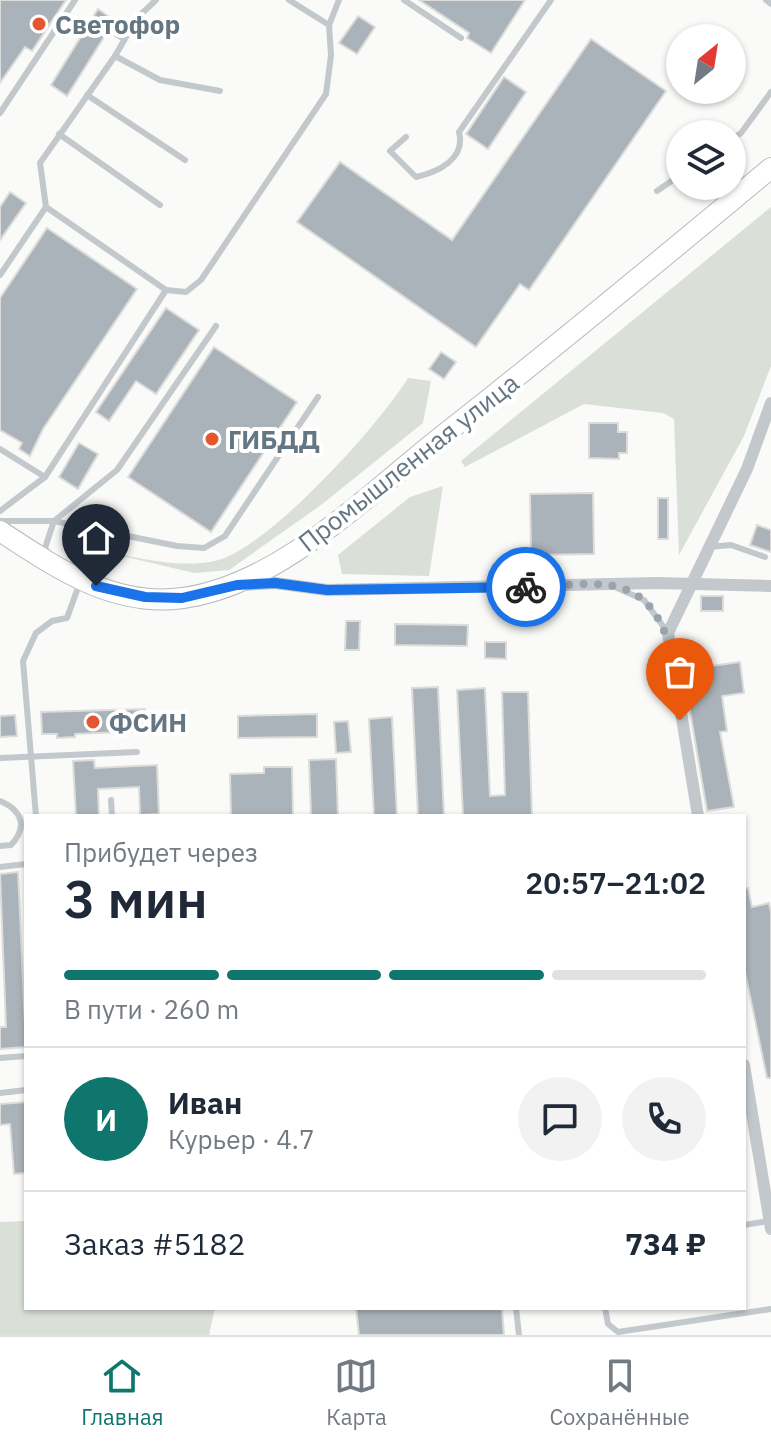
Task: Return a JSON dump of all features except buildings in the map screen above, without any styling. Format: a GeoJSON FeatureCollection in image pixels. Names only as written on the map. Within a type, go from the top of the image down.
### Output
{"type":"FeatureCollection","features":[{"type":"Feature","properties":{"kind":"main road","name":"Промышленная улица"},"geometry":{"type":"LineString","coordinates":[[0,531],[80,581],[112,592],[182,598],[237,585],[291,555],[771,168]]}},
{"type":"Feature","properties":{"kind":"street"},"geometry":{"type":"LineString","coordinates":[[698,814],[668,633],[747,469],[771,403]]}},
{"type":"Feature","properties":{"kind":"street"},"geometry":{"type":"LineString","coordinates":[[237,585],[275,583],[357,590],[609,585],[771,586]]}},
{"type":"Feature","properties":{"kind":"street"},"geometry":{"type":"LineString","coordinates":[[746,1092],[748,1120],[770,1225]]}},
{"type":"Feature","properties":{"kind":"lane"},"geometry":{"type":"LineString","coordinates":[[0,113],[75,0]]}},
{"type":"Feature","properties":{"kind":"lane"},"geometry":{"type":"LineString","coordinates":[[0,275],[46,207],[40,163],[115,56],[137,18],[156,0]]}},
{"type":"Feature","properties":{"kind":"lane"},"geometry":{"type":"LineString","coordinates":[[289,0],[329,25]]}},
{"type":"Feature","properties":{"kind":"lane"},"geometry":{"type":"LineString","coordinates":[[46,207],[166,290],[186,292],[201,280],[326,94],[331,55],[329,25],[339,0]]}},
{"type":"Feature","properties":{"kind":"lane"},"geometry":{"type":"LineString","coordinates":[[404,0],[461,38]]}},
{"type":"Feature","properties":{"kind":"lane"},"geometry":{"type":"LineString","coordinates":[[406,137],[390,151],[404,168],[416,177],[438,172],[458,153],[462,141],[459,132],[551,0]]}},
{"type":"Feature","properties":{"kind":"lane"},"geometry":{"type":"LineString","coordinates":[[766,0],[771,4]]}},
{"type":"Feature","properties":{"kind":"lane"},"geometry":{"type":"LineString","coordinates":[[111,31],[124,39]]}},
{"type":"Feature","properties":{"kind":"lane"},"geometry":{"type":"LineString","coordinates":[[115,56],[160,80],[220,91]]}},
{"type":"Feature","properties":{"kind":"lane"},"geometry":{"type":"LineString","coordinates":[[746,126],[771,92]]}},
{"type":"Feature","properties":{"kind":"lane"},"geometry":{"type":"LineString","coordinates":[[87,95],[185,160]]}},
{"type":"Feature","properties":{"kind":"lane"},"geometry":{"type":"LineString","coordinates":[[59,134],[160,205]]}},
{"type":"Feature","properties":{"kind":"lane"},"geometry":{"type":"LineString","coordinates":[[657,191],[666,185]]}},
{"type":"Feature","properties":{"kind":"lane"},"geometry":{"type":"LineString","coordinates":[[0,511],[45,477],[166,290]]}},
{"type":"Feature","properties":{"kind":"lane"},"geometry":{"type":"LineString","coordinates":[[53,566],[45,548],[54,521],[117,470],[216,326]]}},
{"type":"Feature","properties":{"kind":"lane"},"geometry":{"type":"LineString","coordinates":[[0,521],[54,521],[177,546],[204,548],[225,536],[318,397]]}},
{"type":"Feature","properties":{"kind":"lane"},"geometry":{"type":"LineString","coordinates":[[0,449],[45,477]]}},
{"type":"Feature","properties":{"kind":"lane"},"geometry":{"type":"LineString","coordinates":[[709,547],[731,545],[765,557]]}},
{"type":"Feature","properties":{"kind":"lane"},"geometry":{"type":"LineString","coordinates":[[36,814],[23,661],[36,633],[52,621],[67,618],[80,581]]}},
{"type":"Feature","properties":{"kind":"lane"},"geometry":{"type":"LineString","coordinates":[[609,585],[644,600],[668,633]]}},
{"type":"Feature","properties":{"kind":"lane"},"geometry":{"type":"LineString","coordinates":[[0,758],[137,752]]}},
{"type":"Feature","properties":{"kind":"lane"},"geometry":{"type":"LineString","coordinates":[[111,800],[112,814]]}},
{"type":"Feature","properties":{"kind":"lane"},"geometry":{"type":"LineString","coordinates":[[0,801],[19,814],[24,822],[19,836],[11,845],[0,846]]}},
{"type":"Feature","properties":{"kind":"lane"},"geometry":{"type":"LineString","coordinates":[[0,867],[24,864]]}},
{"type":"Feature","properties":{"kind":"lane"},"geometry":{"type":"LineString","coordinates":[[0,1058],[24,1056]]}},
{"type":"Feature","properties":{"kind":"lane"},"geometry":{"type":"LineString","coordinates":[[0,1093],[24,1090]]}},
{"type":"Feature","properties":{"kind":"lane"},"geometry":{"type":"LineString","coordinates":[[746,1225],[770,1225]]}},
{"type":"Feature","properties":{"kind":"lane"},"geometry":{"type":"LineString","coordinates":[[605,1310],[608,1324],[618,1332],[771,1309]]}},
{"type":"Feature","properties":{"kind":"lane"},"geometry":{"type":"LineString","coordinates":[[516,1310],[519,1335]]}},
{"type":"Feature","properties":{"kind":"shaded area"},"geometry":{"type":"Polygon","coordinates":[[[771,207],[771,366],[744,436],[679,555],[674,419],[663,413],[584,404],[465,467],[461,461],[771,207]]]}},
{"type":"Feature","properties":{"kind":"shaded area"},"geometry":{"type":"Polygon","coordinates":[[[408,378],[431,381],[423,423],[321,505],[229,570],[194,573],[76,545],[181,563],[215,561],[237,552],[292,510],[320,483],[394,399],[408,378]]]}},
{"type":"Feature","properties":{"kind":"shaded area"},"geometry":{"type":"Polygon","coordinates":[[[443,486],[429,576],[342,574],[338,555],[410,497],[443,486]]]}},
{"type":"Feature","properties":{"kind":"shaded area"},"geometry":{"type":"Polygon","coordinates":[[[24,1221],[24,1310],[215,1310],[209,1335],[0,1335],[0,1222],[24,1221]]]}},
{"type":"Feature","properties":{"kind":"way so far"},"geometry":{"type":"LineString","coordinates":[[526,587],[609,585],[644,600],[668,633],[680,720]]}},
{"type":"Feature","properties":{"kind":"place","name":"Светофор"},"geometry":{"type":"Point","coordinates":[39,24]}},
{"type":"Feature","properties":{"kind":"place","name":"ГИБДД"},"geometry":{"type":"Point","coordinates":[212,439]}},
{"type":"Feature","properties":{"kind":"place","name":"ФСИН"},"geometry":{"type":"Point","coordinates":[93,722]}},
{"type":"Feature","properties":{"kind":"route"},"geometry":{"type":"LineString","coordinates":[[96,586],[145,597],[182,598],[237,585],[275,583],[327,590],[526,587]]}}]}
